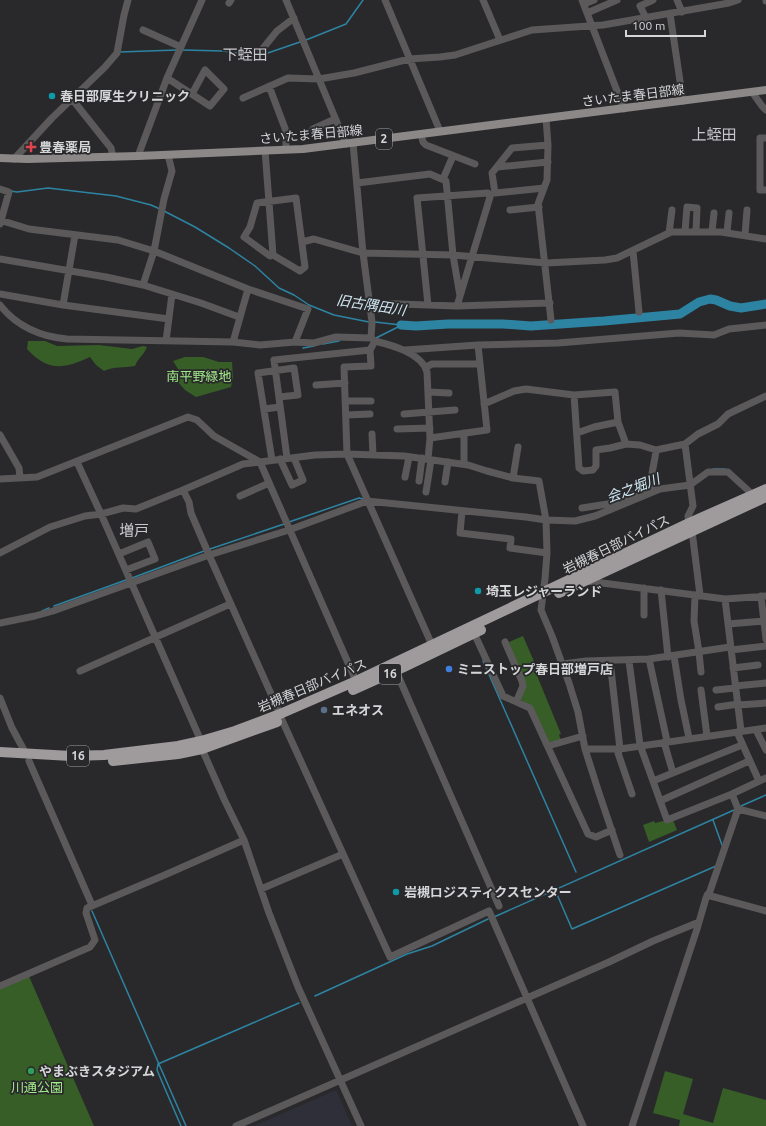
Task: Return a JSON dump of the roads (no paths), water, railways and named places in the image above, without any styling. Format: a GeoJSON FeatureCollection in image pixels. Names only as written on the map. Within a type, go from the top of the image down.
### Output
{"type":"FeatureCollection","features":[{"type":"Feature","properties":{"kind":"highway","name":"岩槻春日部バイパス"},"geometry":{"type":"LineString","coordinates":[[281,717],[396,671],[474,633],[542,597],[587,580],[766,489]]}},
{"type":"Feature","properties":{"kind":"highway","name":"岩槻春日部バイパス"},"geometry":{"type":"LineString","coordinates":[[0,758],[104,756],[202,745],[262,729],[281,717],[356,681],[542,597],[691,527],[766,498]]}},
{"type":"Feature","properties":{"kind":"highway","name":"岩槻春日部バイパス"},"geometry":{"type":"LineString","coordinates":[[0,752],[28,757]]}},
{"type":"Feature","properties":{"kind":"main road","name":"さいたま春日部線"},"geometry":{"type":"LineString","coordinates":[[0,158],[113,157],[286,149],[349,143],[766,90]]}},
{"type":"Feature","properties":{"kind":"street"},"geometry":{"type":"LineString","coordinates":[[14,159],[52,118],[105,67],[116,53],[128,0]]}},
{"type":"Feature","properties":{"kind":"street"},"geometry":{"type":"LineString","coordinates":[[138,156],[167,78],[202,0]]}},
{"type":"Feature","properties":{"kind":"street"},"geometry":{"type":"LineString","coordinates":[[286,0],[335,119],[349,143],[357,183],[373,340],[370,350],[371,366],[344,367],[347,454],[432,646]]}},
{"type":"Feature","properties":{"kind":"street"},"geometry":{"type":"LineString","coordinates":[[385,0],[440,131]]}},
{"type":"Feature","properties":{"kind":"street"},"geometry":{"type":"LineString","coordinates":[[483,0],[500,40]]}},
{"type":"Feature","properties":{"kind":"street"},"geometry":{"type":"LineString","coordinates":[[594,0],[583,2],[624,109]]}},
{"type":"Feature","properties":{"kind":"street"},"geometry":{"type":"LineString","coordinates":[[587,13],[618,0]]}},
{"type":"Feature","properties":{"kind":"street"},"geometry":{"type":"LineString","coordinates":[[646,18],[640,6],[653,0]]}},
{"type":"Feature","properties":{"kind":"street"},"geometry":{"type":"LineString","coordinates":[[677,0],[682,12]]}},
{"type":"Feature","properties":{"kind":"street"},"geometry":{"type":"LineString","coordinates":[[243,98],[288,78],[319,79],[409,58],[455,55],[532,30],[603,25],[682,12],[730,3],[738,0]]}},
{"type":"Feature","properties":{"kind":"street"},"geometry":{"type":"LineString","coordinates":[[670,14],[683,101]]}},
{"type":"Feature","properties":{"kind":"street"},"geometry":{"type":"LineString","coordinates":[[260,52],[277,31],[294,18]]}},
{"type":"Feature","properties":{"kind":"street"},"geometry":{"type":"LineString","coordinates":[[143,30],[181,48]]}},
{"type":"Feature","properties":{"kind":"street"},"geometry":{"type":"LineString","coordinates":[[167,78],[210,106],[224,89],[205,70],[192,94]]}},
{"type":"Feature","properties":{"kind":"street"},"geometry":{"type":"LineString","coordinates":[[270,86],[286,131],[286,149]]}},
{"type":"Feature","properties":{"kind":"street"},"geometry":{"type":"LineString","coordinates":[[752,92],[766,110]]}},
{"type":"Feature","properties":{"kind":"street"},"geometry":{"type":"LineString","coordinates":[[72,99],[111,148],[113,157]]}},
{"type":"Feature","properties":{"kind":"street"},"geometry":{"type":"LineString","coordinates":[[546,118],[548,145],[547,180],[538,204],[546,263],[551,320]]}},
{"type":"Feature","properties":{"kind":"street"},"geometry":{"type":"LineString","coordinates":[[313,129],[335,119]]}},
{"type":"Feature","properties":{"kind":"street"},"geometry":{"type":"LineString","coordinates":[[421,134],[423,142],[426,145],[475,164]]}},
{"type":"Feature","properties":{"kind":"street"},"geometry":{"type":"LineString","coordinates":[[766,138],[760,138],[763,160],[760,190],[766,190]]}},
{"type":"Feature","properties":{"kind":"street"},"geometry":{"type":"LineString","coordinates":[[544,188],[495,193],[492,173],[512,148],[548,145]]}},
{"type":"Feature","properties":{"kind":"street"},"geometry":{"type":"LineString","coordinates":[[265,150],[269,201],[273,254],[273,256],[300,271],[305,267],[296,198],[269,201],[257,203],[250,227],[244,237],[270,256],[273,254]]}},
{"type":"Feature","properties":{"kind":"street"},"geometry":{"type":"LineString","coordinates":[[143,285],[154,251],[172,171],[168,155]]}},
{"type":"Feature","properties":{"kind":"street"},"geometry":{"type":"LineString","coordinates":[[443,180],[452,156]]}},
{"type":"Feature","properties":{"kind":"street"},"geometry":{"type":"LineString","coordinates":[[497,167],[548,162]]}},
{"type":"Feature","properties":{"kind":"street"},"geometry":{"type":"LineString","coordinates":[[357,183],[430,174],[446,181],[453,255],[460,298]]}},
{"type":"Feature","properties":{"kind":"street"},"geometry":{"type":"LineString","coordinates":[[0,189],[9,192],[0,221],[29,229],[118,240],[154,251],[248,289],[308,309],[295,342]]}},
{"type":"Feature","properties":{"kind":"street"},"geometry":{"type":"LineString","coordinates":[[428,305],[424,254],[417,198],[488,193],[490,197],[457,306]]}},
{"type":"Feature","properties":{"kind":"street"},"geometry":{"type":"LineString","coordinates":[[510,210],[539,207]]}},
{"type":"Feature","properties":{"kind":"street"},"geometry":{"type":"LineString","coordinates":[[685,231],[687,207],[697,208],[696,231]]}},
{"type":"Feature","properties":{"kind":"street"},"geometry":{"type":"LineString","coordinates":[[669,233],[672,210]]}},
{"type":"Feature","properties":{"kind":"street"},"geometry":{"type":"LineString","coordinates":[[745,236],[747,210]]}},
{"type":"Feature","properties":{"kind":"street"},"geometry":{"type":"LineString","coordinates":[[712,231],[714,213]]}},
{"type":"Feature","properties":{"kind":"street"},"geometry":{"type":"LineString","coordinates":[[727,232],[729,213]]}},
{"type":"Feature","properties":{"kind":"street"},"geometry":{"type":"LineString","coordinates":[[302,242],[314,239],[364,253],[453,255],[472,258],[546,263],[617,258],[669,233],[685,231],[727,232],[766,239]]}},
{"type":"Feature","properties":{"kind":"street"},"geometry":{"type":"LineString","coordinates":[[63,305],[75,235]]}},
{"type":"Feature","properties":{"kind":"street"},"geometry":{"type":"LineString","coordinates":[[633,251],[639,312]]}},
{"type":"Feature","properties":{"kind":"street"},"geometry":{"type":"LineString","coordinates":[[0,259],[106,277],[143,285],[239,318]]}},
{"type":"Feature","properties":{"kind":"street"},"geometry":{"type":"LineString","coordinates":[[233,342],[248,289]]}},
{"type":"Feature","properties":{"kind":"street"},"geometry":{"type":"LineString","coordinates":[[0,294],[63,305],[169,319]]}},
{"type":"Feature","properties":{"kind":"street"},"geometry":{"type":"LineString","coordinates":[[166,341],[172,294]]}},
{"type":"Feature","properties":{"kind":"street"},"geometry":{"type":"LineString","coordinates":[[369,303],[457,306],[550,303]]}},
{"type":"Feature","properties":{"kind":"street"},"geometry":{"type":"LineString","coordinates":[[0,305],[7,314],[19,324],[38,333],[53,338],[67,340],[233,342],[260,345],[314,342],[336,337],[373,340],[405,350],[478,345],[558,343],[679,332],[714,336],[729,329],[766,325]]}},
{"type":"Feature","properties":{"kind":"street"},"geometry":{"type":"LineString","coordinates":[[430,438],[487,430],[478,345]]}},
{"type":"Feature","properties":{"kind":"street"},"geometry":{"type":"LineString","coordinates":[[287,458],[274,360],[370,350]]}},
{"type":"Feature","properties":{"kind":"street"},"geometry":{"type":"LineString","coordinates":[[405,350],[426,367],[430,428],[426,492]]}},
{"type":"Feature","properties":{"kind":"street"},"geometry":{"type":"LineString","coordinates":[[426,367],[432,364],[480,364]]}},
{"type":"Feature","properties":{"kind":"street"},"geometry":{"type":"LineString","coordinates":[[272,460],[258,373],[294,368],[298,395],[279,397]]}},
{"type":"Feature","properties":{"kind":"street"},"geometry":{"type":"LineString","coordinates":[[316,385],[345,383]]}},
{"type":"Feature","properties":{"kind":"street"},"geometry":{"type":"LineString","coordinates":[[484,404],[514,390],[526,389],[574,395],[615,392],[618,422],[626,444]]}},
{"type":"Feature","properties":{"kind":"street"},"geometry":{"type":"LineString","coordinates":[[428,392],[449,393]]}},
{"type":"Feature","properties":{"kind":"street"},"geometry":{"type":"LineString","coordinates":[[574,395],[579,468],[583,472],[593,470],[596,466],[596,450],[626,444],[640,445],[656,450],[685,444],[698,434],[718,424],[728,414],[766,396]]}},
{"type":"Feature","properties":{"kind":"street"},"geometry":{"type":"LineString","coordinates":[[346,402],[371,400]]}},
{"type":"Feature","properties":{"kind":"street"},"geometry":{"type":"LineString","coordinates":[[264,410],[280,407]]}},
{"type":"Feature","properties":{"kind":"street"},"geometry":{"type":"LineString","coordinates":[[404,414],[454,410]]}},
{"type":"Feature","properties":{"kind":"street"},"geometry":{"type":"LineString","coordinates":[[346,415],[370,414]]}},
{"type":"Feature","properties":{"kind":"street"},"geometry":{"type":"LineString","coordinates":[[0,478],[37,477],[188,417],[197,420],[214,436],[260,462],[356,681]]}},
{"type":"Feature","properties":{"kind":"street"},"geometry":{"type":"LineString","coordinates":[[577,433],[594,427],[618,422]]}},
{"type":"Feature","properties":{"kind":"street"},"geometry":{"type":"LineString","coordinates":[[397,429],[430,428]]}},
{"type":"Feature","properties":{"kind":"street"},"geometry":{"type":"LineString","coordinates":[[464,433],[464,464]]}},
{"type":"Feature","properties":{"kind":"street"},"geometry":{"type":"LineString","coordinates":[[372,434],[373,455]]}},
{"type":"Feature","properties":{"kind":"street"},"geometry":{"type":"LineString","coordinates":[[0,435],[18,468],[20,478]]}},
{"type":"Feature","properties":{"kind":"street"},"geometry":{"type":"LineString","coordinates":[[685,444],[693,506],[688,516],[691,527],[697,595],[694,621],[701,672]]}},
{"type":"Feature","properties":{"kind":"street"},"geometry":{"type":"LineString","coordinates":[[513,478],[518,447]]}},
{"type":"Feature","properties":{"kind":"street"},"geometry":{"type":"LineString","coordinates":[[652,489],[652,469],[655,461],[656,450]]}},
{"type":"Feature","properties":{"kind":"street"},"geometry":{"type":"LineString","coordinates":[[0,553],[50,527],[85,516],[101,514],[123,508],[136,509],[243,464],[272,460],[315,455],[347,454],[409,457],[464,464],[513,478],[539,481],[546,520],[546,553],[541,610],[562,664],[578,712],[585,749],[620,855]]}},
{"type":"Feature","properties":{"kind":"street"},"geometry":{"type":"LineString","coordinates":[[405,477],[409,457]]}},
{"type":"Feature","properties":{"kind":"street"},"geometry":{"type":"LineString","coordinates":[[419,481],[427,459]]}},
{"type":"Feature","properties":{"kind":"street"},"geometry":{"type":"LineString","coordinates":[[77,462],[126,570],[224,799],[244,840],[261,890],[298,987],[361,1126]]}},
{"type":"Feature","properties":{"kind":"street"},"geometry":{"type":"LineString","coordinates":[[445,482],[448,462]]}},
{"type":"Feature","properties":{"kind":"street"},"geometry":{"type":"LineString","coordinates":[[0,623],[41,614],[209,555],[289,530],[366,498],[462,511],[546,520],[575,521],[610,507],[614,503],[652,489],[690,482],[708,472],[728,472],[753,495]]}},
{"type":"Feature","properties":{"kind":"street"},"geometry":{"type":"LineString","coordinates":[[240,496],[269,483]]}},
{"type":"Feature","properties":{"kind":"street"},"geometry":{"type":"LineString","coordinates":[[183,490],[189,502],[191,513],[230,604],[390,957],[489,911],[526,998],[564,1081],[582,1126]]}},
{"type":"Feature","properties":{"kind":"street"},"geometry":{"type":"LineString","coordinates":[[582,508],[610,507]]}},
{"type":"Feature","properties":{"kind":"street"},"geometry":{"type":"LineString","coordinates":[[462,511],[460,533],[511,539],[510,548],[546,553]]}},
{"type":"Feature","properties":{"kind":"street"},"geometry":{"type":"LineString","coordinates":[[119,554],[148,542],[155,559],[126,570]]}},
{"type":"Feature","properties":{"kind":"street"},"geometry":{"type":"LineString","coordinates":[[587,580],[725,599],[764,596],[766,639]]}},
{"type":"Feature","properties":{"kind":"street"},"geometry":{"type":"LineString","coordinates":[[644,588],[644,616]]}},
{"type":"Feature","properties":{"kind":"street"},"geometry":{"type":"LineString","coordinates":[[661,590],[671,657],[690,738]]}},
{"type":"Feature","properties":{"kind":"street"},"geometry":{"type":"LineString","coordinates":[[725,599],[738,705],[739,732],[742,745],[759,781]]}},
{"type":"Feature","properties":{"kind":"street"},"geometry":{"type":"LineString","coordinates":[[80,671],[230,604]]}},
{"type":"Feature","properties":{"kind":"street"},"geometry":{"type":"LineString","coordinates":[[728,624],[764,621]]}},
{"type":"Feature","properties":{"kind":"street"},"geometry":{"type":"LineString","coordinates":[[474,633],[484,651],[503,696],[530,708],[588,834],[596,837],[612,830]]}},
{"type":"Feature","properties":{"kind":"street"},"geometry":{"type":"LineString","coordinates":[[505,642],[522,681],[523,686],[517,700]]}},
{"type":"Feature","properties":{"kind":"street"},"geometry":{"type":"LineString","coordinates":[[562,664],[586,661],[629,661],[671,657],[699,652],[766,646]]}},
{"type":"Feature","properties":{"kind":"street"},"geometry":{"type":"LineString","coordinates":[[649,659],[665,742],[673,772]]}},
{"type":"Feature","properties":{"kind":"street"},"geometry":{"type":"LineString","coordinates":[[629,661],[640,745],[667,820],[732,794],[766,778]]}},
{"type":"Feature","properties":{"kind":"street"},"geometry":{"type":"LineString","coordinates":[[610,662],[620,749],[618,753],[632,794]]}},
{"type":"Feature","properties":{"kind":"street"},"geometry":{"type":"LineString","coordinates":[[733,668],[758,665]]}},
{"type":"Feature","properties":{"kind":"street"},"geometry":{"type":"LineString","coordinates":[[396,671],[499,906]]}},
{"type":"Feature","properties":{"kind":"street"},"geometry":{"type":"LineString","coordinates":[[716,690],[766,683]]}},
{"type":"Feature","properties":{"kind":"street"},"geometry":{"type":"LineString","coordinates":[[702,690],[708,736]]}},
{"type":"Feature","properties":{"kind":"street"},"geometry":{"type":"LineString","coordinates":[[0,698],[12,728],[28,757],[92,905]]}},
{"type":"Feature","properties":{"kind":"street"},"geometry":{"type":"LineString","coordinates":[[718,706],[766,703]]}},
{"type":"Feature","properties":{"kind":"street"},"geometry":{"type":"LineString","coordinates":[[585,749],[620,749],[766,728]]}},
{"type":"Feature","properties":{"kind":"street"},"geometry":{"type":"LineString","coordinates":[[756,730],[766,750]]}},
{"type":"Feature","properties":{"kind":"street"},"geometry":{"type":"LineString","coordinates":[[548,746],[583,736]]}},
{"type":"Feature","properties":{"kind":"street"},"geometry":{"type":"LineString","coordinates":[[653,781],[742,745]]}},
{"type":"Feature","properties":{"kind":"street"},"geometry":{"type":"LineString","coordinates":[[660,801],[750,761]]}},
{"type":"Feature","properties":{"kind":"street"},"geometry":{"type":"LineString","coordinates":[[632,1126],[707,895],[738,809],[732,794]]}},
{"type":"Feature","properties":{"kind":"street"},"geometry":{"type":"LineString","coordinates":[[738,809],[766,816]]}},
{"type":"Feature","properties":{"kind":"street"},"geometry":{"type":"LineString","coordinates":[[0,986],[90,948],[95,940],[86,913],[87,908],[92,905],[244,840]]}},
{"type":"Feature","properties":{"kind":"street"},"geometry":{"type":"LineString","coordinates":[[261,890],[343,854]]}},
{"type":"Feature","properties":{"kind":"street"},"geometry":{"type":"LineString","coordinates":[[707,895],[766,911]]}},
{"type":"Feature","properties":{"kind":"street"},"geometry":{"type":"LineString","coordinates":[[236,1126],[699,922]]}},
{"type":"Feature","properties":{"kind":"waterway"},"geometry":{"type":"LineString","coordinates":[[306,40],[346,24],[363,0]]}},
{"type":"Feature","properties":{"kind":"waterway"},"geometry":{"type":"LineString","coordinates":[[183,50],[223,51],[259,56],[300,42]]}},
{"type":"Feature","properties":{"kind":"waterway"},"geometry":{"type":"LineString","coordinates":[[119,52],[177,50]]}},
{"type":"Feature","properties":{"kind":"waterway","name":"旧古隅田川"},"geometry":{"type":"LineString","coordinates":[[11,191],[17,192],[48,188],[116,196],[151,205],[160,209]]}},
{"type":"Feature","properties":{"kind":"waterway","name":"旧古隅田川"},"geometry":{"type":"LineString","coordinates":[[164,211],[195,227],[229,248],[255,266],[279,288],[294,295],[309,305],[334,315],[369,322]]}},
{"type":"Feature","properties":{"kind":"waterway","name":"旧古隅田川"},"geometry":{"type":"LineString","coordinates":[[401,325],[503,324],[531,326],[680,314],[699,302],[710,299],[741,308],[766,304]]}},
{"type":"Feature","properties":{"kind":"waterway","name":"旧古隅田川"},"geometry":{"type":"LineString","coordinates":[[375,322],[401,325]]}},
{"type":"Feature","properties":{"kind":"waterway"},"geometry":{"type":"LineString","coordinates":[[376,338],[400,326]]}},
{"type":"Feature","properties":{"kind":"waterway"},"geometry":{"type":"LineString","coordinates":[[323,344],[339,341]]}},
{"type":"Feature","properties":{"kind":"waterway"},"geometry":{"type":"LineString","coordinates":[[303,348],[314,346]]}},
{"type":"Feature","properties":{"kind":"waterway","name":"会之堀川"},"geometry":{"type":"LineString","coordinates":[[713,469],[725,469]]}},
{"type":"Feature","properties":{"kind":"waterway"},"geometry":{"type":"LineString","coordinates":[[289,522],[359,498],[363,499]]}},
{"type":"Feature","properties":{"kind":"waterway"},"geometry":{"type":"LineString","coordinates":[[210,549],[284,524]]}},
{"type":"Feature","properties":{"kind":"waterway"},"geometry":{"type":"LineString","coordinates":[[132,578],[204,551]]}},
{"type":"Feature","properties":{"kind":"waterway"},"geometry":{"type":"LineString","coordinates":[[54,606],[126,580]]}},
{"type":"Feature","properties":{"kind":"waterway"},"geometry":{"type":"LineString","coordinates":[[42,611],[49,608]]}},
{"type":"Feature","properties":{"kind":"waterway"},"geometry":{"type":"LineString","coordinates":[[483,661],[576,872]]}},
{"type":"Feature","properties":{"kind":"waterway"},"geometry":{"type":"LineString","coordinates":[[741,806],[766,795]]}},
{"type":"Feature","properties":{"kind":"waterway"},"geometry":{"type":"LineString","coordinates":[[494,917],[734,810]]}},
{"type":"Feature","properties":{"kind":"waterway"},"geometry":{"type":"LineString","coordinates":[[713,820],[722,845]]}},
{"type":"Feature","properties":{"kind":"waterway"},"geometry":{"type":"LineString","coordinates":[[556,892],[572,929],[716,866]]}},
{"type":"Feature","properties":{"kind":"waterway"},"geometry":{"type":"LineString","coordinates":[[92,911],[186,1126]]}},
{"type":"Feature","properties":{"kind":"waterway"},"geometry":{"type":"LineString","coordinates":[[315,996],[407,954],[432,946],[488,919]]}},
{"type":"Feature","properties":{"kind":"waterway"},"geometry":{"type":"LineString","coordinates":[[181,1126],[157,1070],[158,1064],[299,1003]]}},
{"type":"Feature","properties":{"kind":"place","name":"春日部厚生クリニック"},"geometry":{"type":"Point","coordinates":[52,96]}},
{"type":"Feature","properties":{"kind":"place","name":"豊春薬局"},"geometry":{"type":"Point","coordinates":[31,147]}},
{"type":"Feature","properties":{"kind":"place","name":"埼玉レジャーランド"},"geometry":{"type":"Point","coordinates":[478,591]}},
{"type":"Feature","properties":{"kind":"place","name":"ミニストップ春日部増戸店"},"geometry":{"type":"Point","coordinates":[449,669]}},
{"type":"Feature","properties":{"kind":"place","name":"エネオス"},"geometry":{"type":"Point","coordinates":[324,710]}},
{"type":"Feature","properties":{"kind":"place","name":"岩槻ロジスティクスセンター"},"geometry":{"type":"Point","coordinates":[396,892]}},
{"type":"Feature","properties":{"kind":"place","name":"やまぶきスタジアム"},"geometry":{"type":"Point","coordinates":[31,1071]}},
{"type":"Feature","properties":{"kind":"district","name":"下蛭田"},"geometry":{"type":"Point","coordinates":[245,55]}},
{"type":"Feature","properties":{"kind":"district","name":"上蛭田"},"geometry":{"type":"Point","coordinates":[714,135]}},
{"type":"Feature","properties":{"kind":"district","name":"増戸"},"geometry":{"type":"Point","coordinates":[134,531]}},
{"type":"Feature","properties":{"kind":"park label","name":"南平野緑地"},"geometry":{"type":"Point","coordinates":[199,376]}},
{"type":"Feature","properties":{"kind":"park label","name":"川通公園"},"geometry":{"type":"Point","coordinates":[37,1087]}}]}
